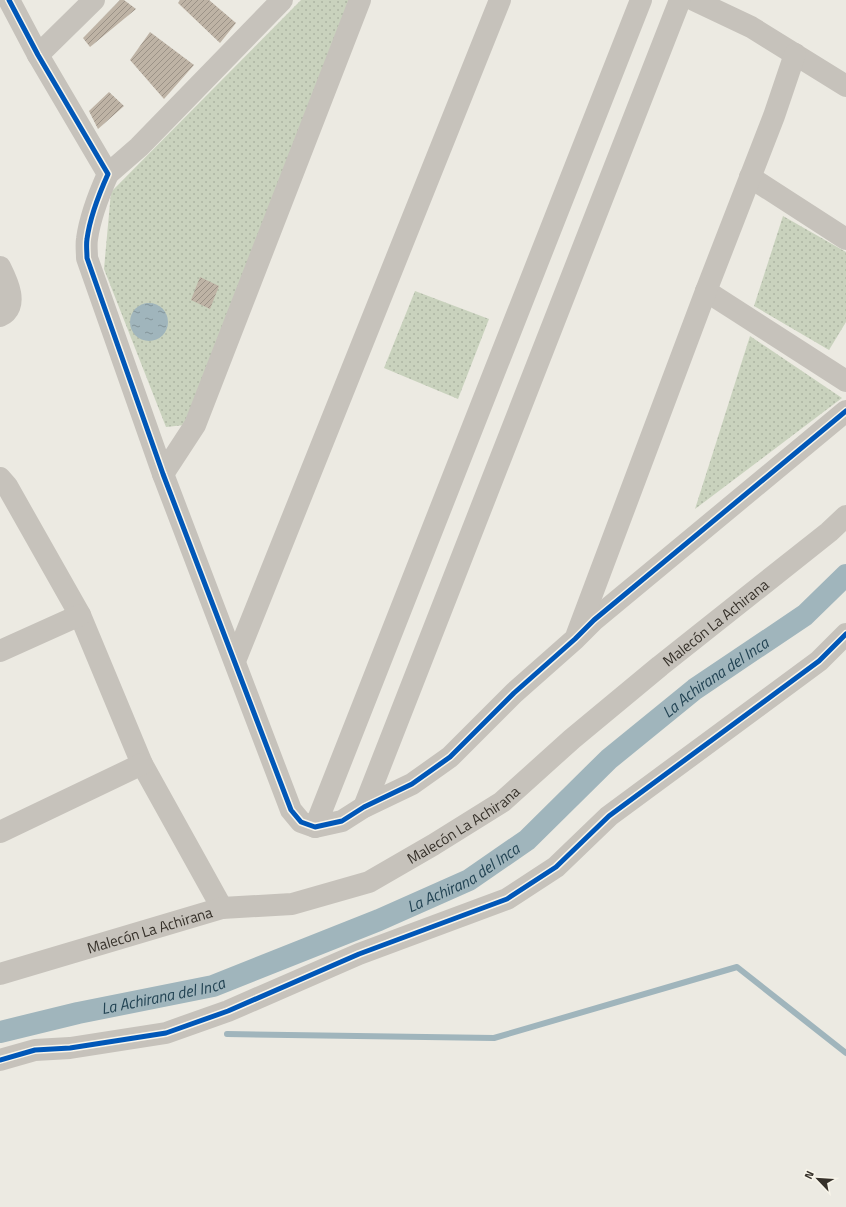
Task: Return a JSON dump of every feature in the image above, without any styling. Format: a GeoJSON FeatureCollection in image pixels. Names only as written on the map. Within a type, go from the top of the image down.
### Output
{"type":"FeatureCollection","features":[{"type":"Feature","properties":{"kind":"street"},"geometry":{"type":"LineString","coordinates":[[9,0],[38,55],[108,174]]}},
{"type":"Feature","properties":{"kind":"street"},"geometry":{"type":"LineString","coordinates":[[38,55],[94,0]]}},
{"type":"Feature","properties":{"kind":"street"},"geometry":{"type":"LineString","coordinates":[[282,0],[139,147],[108,174],[99,195],[90,224],[87,240],[87,258],[163,474],[291,810],[301,822],[315,827],[342,821],[364,807],[412,784],[450,757],[514,693],[575,639],[594,620],[846,411]]}},
{"type":"Feature","properties":{"kind":"street"},"geometry":{"type":"LineString","coordinates":[[163,474],[195,425],[360,0]]}},
{"type":"Feature","properties":{"kind":"street"},"geometry":{"type":"LineString","coordinates":[[235,661],[500,0]]}},
{"type":"Feature","properties":{"kind":"street"},"geometry":{"type":"LineString","coordinates":[[315,827],[641,0]]}},
{"type":"Feature","properties":{"kind":"street"},"geometry":{"type":"LineString","coordinates":[[364,807],[680,0]]}},
{"type":"Feature","properties":{"kind":"street"},"geometry":{"type":"LineString","coordinates":[[694,0],[751,27],[846,86]]}},
{"type":"Feature","properties":{"kind":"street"},"geometry":{"type":"LineString","coordinates":[[575,639],[706,291],[774,116],[795,54]]}},
{"type":"Feature","properties":{"kind":"street"},"geometry":{"type":"LineString","coordinates":[[750,177],[846,239]]}},
{"type":"Feature","properties":{"kind":"street"},"geometry":{"type":"LineString","coordinates":[[0,267],[8,282],[11,295],[10,306],[3,315],[0,316]]}},
{"type":"Feature","properties":{"kind":"street"},"geometry":{"type":"LineString","coordinates":[[706,291],[846,381]]}},
{"type":"Feature","properties":{"kind":"street"},"geometry":{"type":"LineString","coordinates":[[0,478],[7,486],[80,615],[142,764],[222,908]]}},
{"type":"Feature","properties":{"kind":"street","name":"Malecón La Achirana"},"geometry":{"type":"LineString","coordinates":[[0,974],[222,908],[292,904],[369,882],[446,838],[502,802],[572,738],[666,661],[829,532],[846,516]]}},
{"type":"Feature","properties":{"kind":"street"},"geometry":{"type":"LineString","coordinates":[[0,652],[80,615]]}},
{"type":"Feature","properties":{"kind":"street"},"geometry":{"type":"LineString","coordinates":[[0,1060],[35,1050],[70,1048],[166,1033],[228,1012],[359,954],[507,899],[556,867],[609,816],[819,661],[846,634]]}},
{"type":"Feature","properties":{"kind":"street"},"geometry":{"type":"LineString","coordinates":[[0,832],[142,764]]}},
{"type":"Feature","properties":{"kind":"green space"},"geometry":{"type":"Polygon","coordinates":[[[301,0],[353,0],[185,425],[166,427],[104,269],[111,192],[301,0]]]}},
{"type":"Feature","properties":{"kind":"green space"},"geometry":{"type":"Polygon","coordinates":[[[783,216],[846,252],[846,322],[829,350],[754,306],[783,216]]]}},
{"type":"Feature","properties":{"kind":"green space"},"geometry":{"type":"Polygon","coordinates":[[[415,291],[489,319],[458,399],[384,368],[415,291]]]}},
{"type":"Feature","properties":{"kind":"green space"},"geometry":{"type":"Polygon","coordinates":[[[750,336],[842,398],[695,509],[750,336]]]}},
{"type":"Feature","properties":{"kind":"water"},"geometry":{"type":"Polygon","coordinates":[[[145,303],[153,303],[163,308],[167,315],[167,329],[163,336],[153,341],[145,341],[135,336],[133,333],[130,326],[130,318],[135,308],[138,306],[145,303]]]}},
{"type":"Feature","properties":{"kind":"building"},"geometry":{"type":"Polygon","coordinates":[[[120,0],[124,0],[136,9],[90,47],[83,38],[120,0]]]}},
{"type":"Feature","properties":{"kind":"building"},"geometry":{"type":"Polygon","coordinates":[[[180,0],[209,0],[236,23],[220,43],[178,3],[180,0]]]}},
{"type":"Feature","properties":{"kind":"building"},"geometry":{"type":"Polygon","coordinates":[[[150,32],[194,65],[164,99],[130,60],[150,32]]]}},
{"type":"Feature","properties":{"kind":"building"},"geometry":{"type":"Polygon","coordinates":[[[109,92],[124,106],[98,129],[89,111],[109,92]]]}},
{"type":"Feature","properties":{"kind":"building"},"geometry":{"type":"Polygon","coordinates":[[[200,277],[219,286],[210,309],[191,300],[200,277]]]}},
{"type":"Feature","properties":{"kind":"waterway","name":"La Achirana del Inca"},"geometry":{"type":"LineString","coordinates":[[0,1032],[78,1013],[213,986],[379,920],[469,880],[527,840],[609,759],[695,689],[805,615],[846,575]]}},
{"type":"Feature","properties":{"kind":"waterway"},"geometry":{"type":"LineString","coordinates":[[227,1034],[494,1038],[737,967],[846,1053]]}},
{"type":"Feature","properties":{"kind":"cycle path"},"geometry":{"type":"LineString","coordinates":[[9,0],[38,55],[108,174],[90,222],[87,241],[87,258],[163,474],[291,810],[301,822],[315,827],[342,821],[364,807],[412,784],[450,757],[514,693],[575,639],[594,620],[846,411]]}},
{"type":"Feature","properties":{"kind":"cycle path"},"geometry":{"type":"LineString","coordinates":[[0,1060],[35,1050],[70,1048],[166,1033],[228,1011],[359,954],[507,899],[556,867],[609,816],[819,661],[846,634]]}}]}
